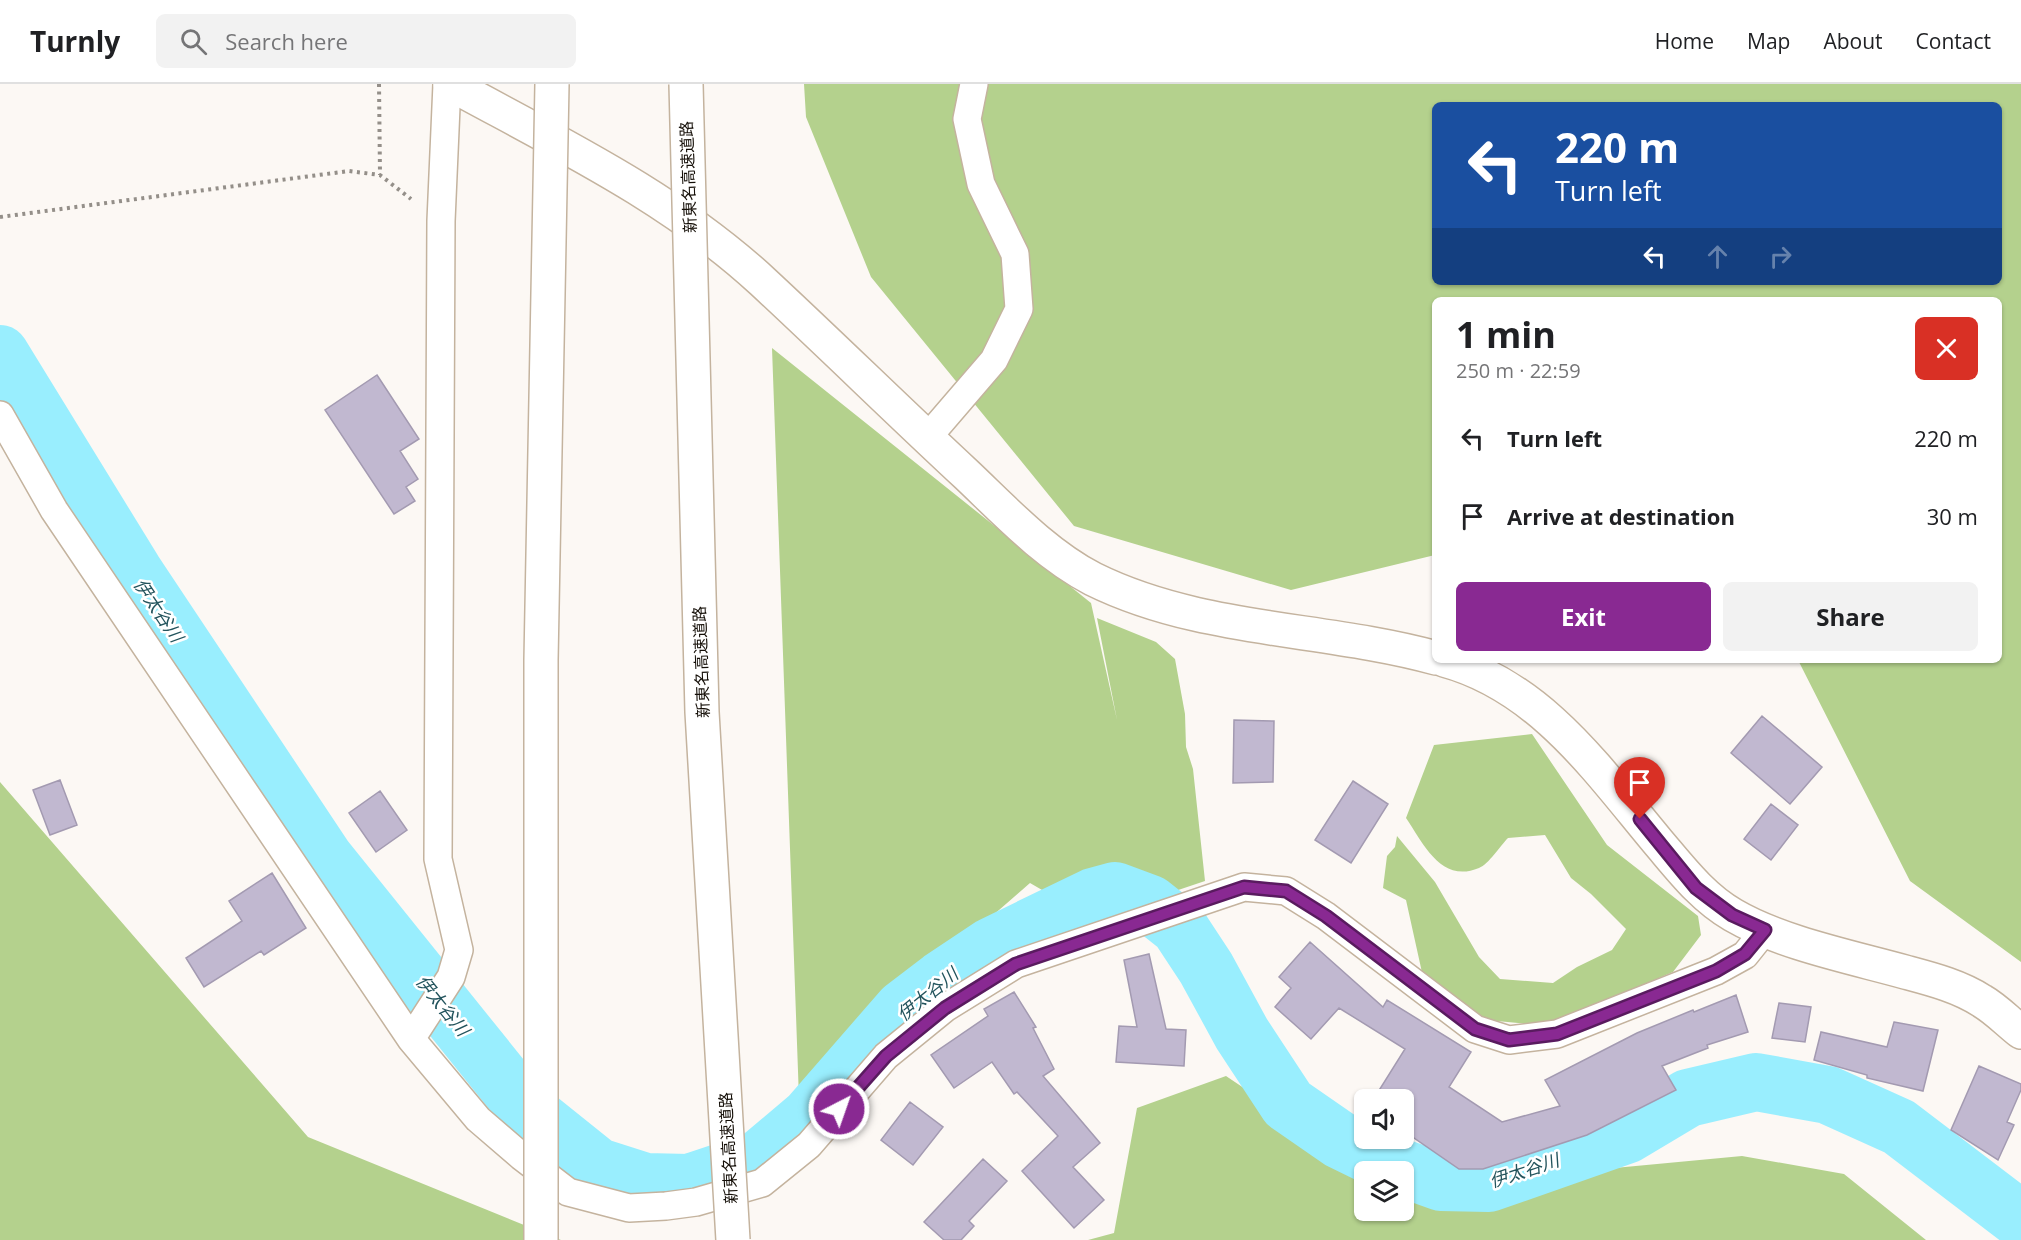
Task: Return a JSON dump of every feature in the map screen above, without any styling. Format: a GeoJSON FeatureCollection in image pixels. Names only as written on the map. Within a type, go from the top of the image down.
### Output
{"type":"FeatureCollection","features":[{"type":"Feature","properties":{"kind":"main road"},"geometry":{"type":"LineString","coordinates":[[449,84],[647,192],[706,235],[760,279],[1038,542],[1092,578],[1184,612],[1432,657]]}},
{"type":"Feature","properties":{"kind":"main road"},"geometry":{"type":"LineString","coordinates":[[541,1240],[540,660],[552,84]]}},
{"type":"Feature","properties":{"kind":"main road","name":"新東名高速道路"},"geometry":{"type":"LineString","coordinates":[[686,84],[702,712],[733,1240]]}},
{"type":"Feature","properties":{"kind":"main road"},"geometry":{"type":"LineString","coordinates":[[1454,663],[1472,668],[1514,691],[1550,718],[1583,752],[1696,888],[1732,915],[1765,930],[1816,947],[1938,980],[1982,1000],[2021,1032]]}},
{"type":"Feature","properties":{"kind":"street"},"geometry":{"type":"LineString","coordinates":[[416,1032],[451,977],[459,950],[438,859],[441,222],[449,84]]}},
{"type":"Feature","properties":{"kind":"street"},"geometry":{"type":"LineString","coordinates":[[927,438],[994,360],[1019,309],[1015,254],[981,184],[967,119],[974,84]]}},
{"type":"Feature","properties":{"kind":"street"},"geometry":{"type":"LineString","coordinates":[[0,415],[54,510],[478,1119],[568,1192],[629,1208],[696,1202],[762,1183],[808,1145],[886,1056],[945,1008],[1016,964],[1244,887],[1286,891],[1326,916],[1475,1029],[1509,1040],[1557,1034],[1716,971],[1745,954],[1765,930]]}},
{"type":"Feature","properties":{"kind":"path"},"geometry":{"type":"LineString","coordinates":[[379,84],[380,175]]}},
{"type":"Feature","properties":{"kind":"path"},"geometry":{"type":"LineString","coordinates":[[0,217],[349,171],[380,175],[441,222]]}},
{"type":"Feature","properties":{"kind":"green space"},"geometry":{"type":"Polygon","coordinates":[[[804,84],[2021,84],[2021,962],[1910,881],[1800,663],[2002,663],[2002,297],[1432,297],[1432,556],[1291,590],[1074,526],[871,277],[806,117],[804,84]]]}},
{"type":"Feature","properties":{"kind":"green space"},"geometry":{"type":"Polygon","coordinates":[[[772,348],[1091,603],[1117,720],[1097,618],[1156,642],[1175,659],[1185,714],[1186,747],[1193,769],[1205,881],[1092,919],[1030,883],[884,1010],[799,1099],[772,348]]]}},
{"type":"Feature","properties":{"kind":"green space"},"geometry":{"type":"Polygon","coordinates":[[[1532,734],[1607,845],[1698,916],[1701,935],[1673,972],[1607,1000],[1573,1028],[1497,1021],[1465,1011],[1423,977],[1406,900],[1383,888],[1387,856],[1395,847],[1397,836],[1435,882],[1479,957],[1500,979],[1553,983],[1577,967],[1612,950],[1626,929],[1591,894],[1571,878],[1545,835],[1508,838],[1483,866],[1466,871],[1454,870],[1444,866],[1435,858],[1406,818],[1434,745],[1532,734]]]}},
{"type":"Feature","properties":{"kind":"green space"},"geometry":{"type":"Polygon","coordinates":[[[0,782],[308,1137],[561,1240],[0,1240],[0,782]]]}},
{"type":"Feature","properties":{"kind":"green space"},"geometry":{"type":"Polygon","coordinates":[[[1226,1076],[1324,1142],[1369,1161],[1354,1161],[1354,1221],[1414,1221],[1414,1182],[1444,1195],[1572,1172],[1742,1156],[1844,1174],[1926,1240],[1088,1240],[1114,1233],[1137,1108],[1226,1076]]]}},
{"type":"Feature","properties":{"kind":"building"},"geometry":{"type":"Polygon","coordinates":[[[377,375],[419,439],[400,451],[418,479],[406,487],[415,501],[394,514],[325,410],[377,375]]]}},
{"type":"Feature","properties":{"kind":"building"},"geometry":{"type":"Polygon","coordinates":[[[1762,716],[1822,767],[1790,804],[1731,753],[1762,716]]]}},
{"type":"Feature","properties":{"kind":"building"},"geometry":{"type":"Polygon","coordinates":[[[1234,720],[1274,721],[1273,782],[1233,783],[1234,720]]]}},
{"type":"Feature","properties":{"kind":"building"},"geometry":{"type":"Polygon","coordinates":[[[60,780],[77,825],[50,835],[33,790],[60,780]]]}},
{"type":"Feature","properties":{"kind":"building"},"geometry":{"type":"Polygon","coordinates":[[[1353,781],[1388,804],[1351,863],[1315,840],[1353,781]]]}},
{"type":"Feature","properties":{"kind":"building"},"geometry":{"type":"Polygon","coordinates":[[[380,791],[407,830],[376,852],[349,813],[380,791]]]}},
{"type":"Feature","properties":{"kind":"building"},"geometry":{"type":"Polygon","coordinates":[[[1771,804],[1798,825],[1771,860],[1744,839],[1771,804]]]}},
{"type":"Feature","properties":{"kind":"building"},"geometry":{"type":"Polygon","coordinates":[[[272,873],[306,928],[264,955],[261,951],[204,987],[186,958],[242,921],[229,901],[272,873]]]}},
{"type":"Feature","properties":{"kind":"building"},"geometry":{"type":"Polygon","coordinates":[[[1310,942],[1383,1007],[1387,1000],[1471,1052],[1449,1087],[1502,1122],[1560,1106],[1545,1080],[1637,1033],[1693,1010],[1694,1012],[1736,995],[1748,1032],[1707,1045],[1708,1048],[1662,1066],[1676,1090],[1587,1135],[1483,1169],[1459,1169],[1414,1138],[1414,1089],[1380,1089],[1405,1049],[1339,1008],[1311,1039],[1275,1007],[1291,988],[1279,977],[1310,942]]]}},
{"type":"Feature","properties":{"kind":"building"},"geometry":{"type":"Polygon","coordinates":[[[1149,954],[1166,1029],[1186,1030],[1184,1066],[1116,1062],[1119,1026],[1137,1027],[1124,960],[1149,954]]]}},
{"type":"Feature","properties":{"kind":"building"},"geometry":{"type":"Polygon","coordinates":[[[1014,992],[1036,1027],[1033,1028],[1054,1069],[1043,1076],[1100,1143],[1073,1167],[1104,1200],[1074,1228],[1022,1171],[1058,1136],[1017,1092],[1014,1094],[992,1062],[954,1088],[931,1055],[988,1016],[984,1009],[1014,992]]]}},
{"type":"Feature","properties":{"kind":"building"},"geometry":{"type":"Polygon","coordinates":[[[1779,1003],[1811,1007],[1805,1042],[1772,1038],[1779,1003]]]}},
{"type":"Feature","properties":{"kind":"building"},"geometry":{"type":"Polygon","coordinates":[[[1894,1022],[1938,1030],[1923,1091],[1867,1078],[1867,1075],[1814,1060],[1821,1032],[1887,1047],[1894,1022]]]}},
{"type":"Feature","properties":{"kind":"building"},"geometry":{"type":"Polygon","coordinates":[[[1979,1066],[2021,1084],[2021,1090],[2007,1122],[2014,1125],[1998,1160],[1951,1130],[1979,1066]]]}},
{"type":"Feature","properties":{"kind":"building"},"geometry":{"type":"Polygon","coordinates":[[[910,1102],[943,1127],[913,1165],[881,1140],[910,1102]]]}},
{"type":"Feature","properties":{"kind":"building"},"geometry":{"type":"Polygon","coordinates":[[[983,1159],[1007,1181],[969,1221],[974,1226],[961,1240],[944,1240],[924,1222],[983,1159]]]}},
{"type":"Feature","properties":{"kind":"waterway","name":"伊太谷川"},"geometry":{"type":"LineString","coordinates":[[0,354],[134,572],[325,859],[527,1110],[598,1167],[645,1182],[689,1183],[758,1160],[809,1117],[903,1009],[941,980],[992,946],[1093,897],[1115,891],[1150,904],[1179,927],[1206,968],[1242,1034],[1288,1104],[1340,1140],[1385,1162],[1441,1182],[1489,1183],[1626,1135],[1688,1098],[1756,1082],[1828,1095],[1899,1127],[2021,1220]]}},
{"type":"Feature","properties":{"kind":"route"},"geometry":{"type":"LineString","coordinates":[[839,1109],[886,1056],[945,1008],[1016,964],[1244,887],[1286,891],[1326,916],[1475,1029],[1509,1040],[1557,1034],[1716,971],[1745,954],[1765,930],[1732,915],[1696,888],[1640,819]]}}]}
